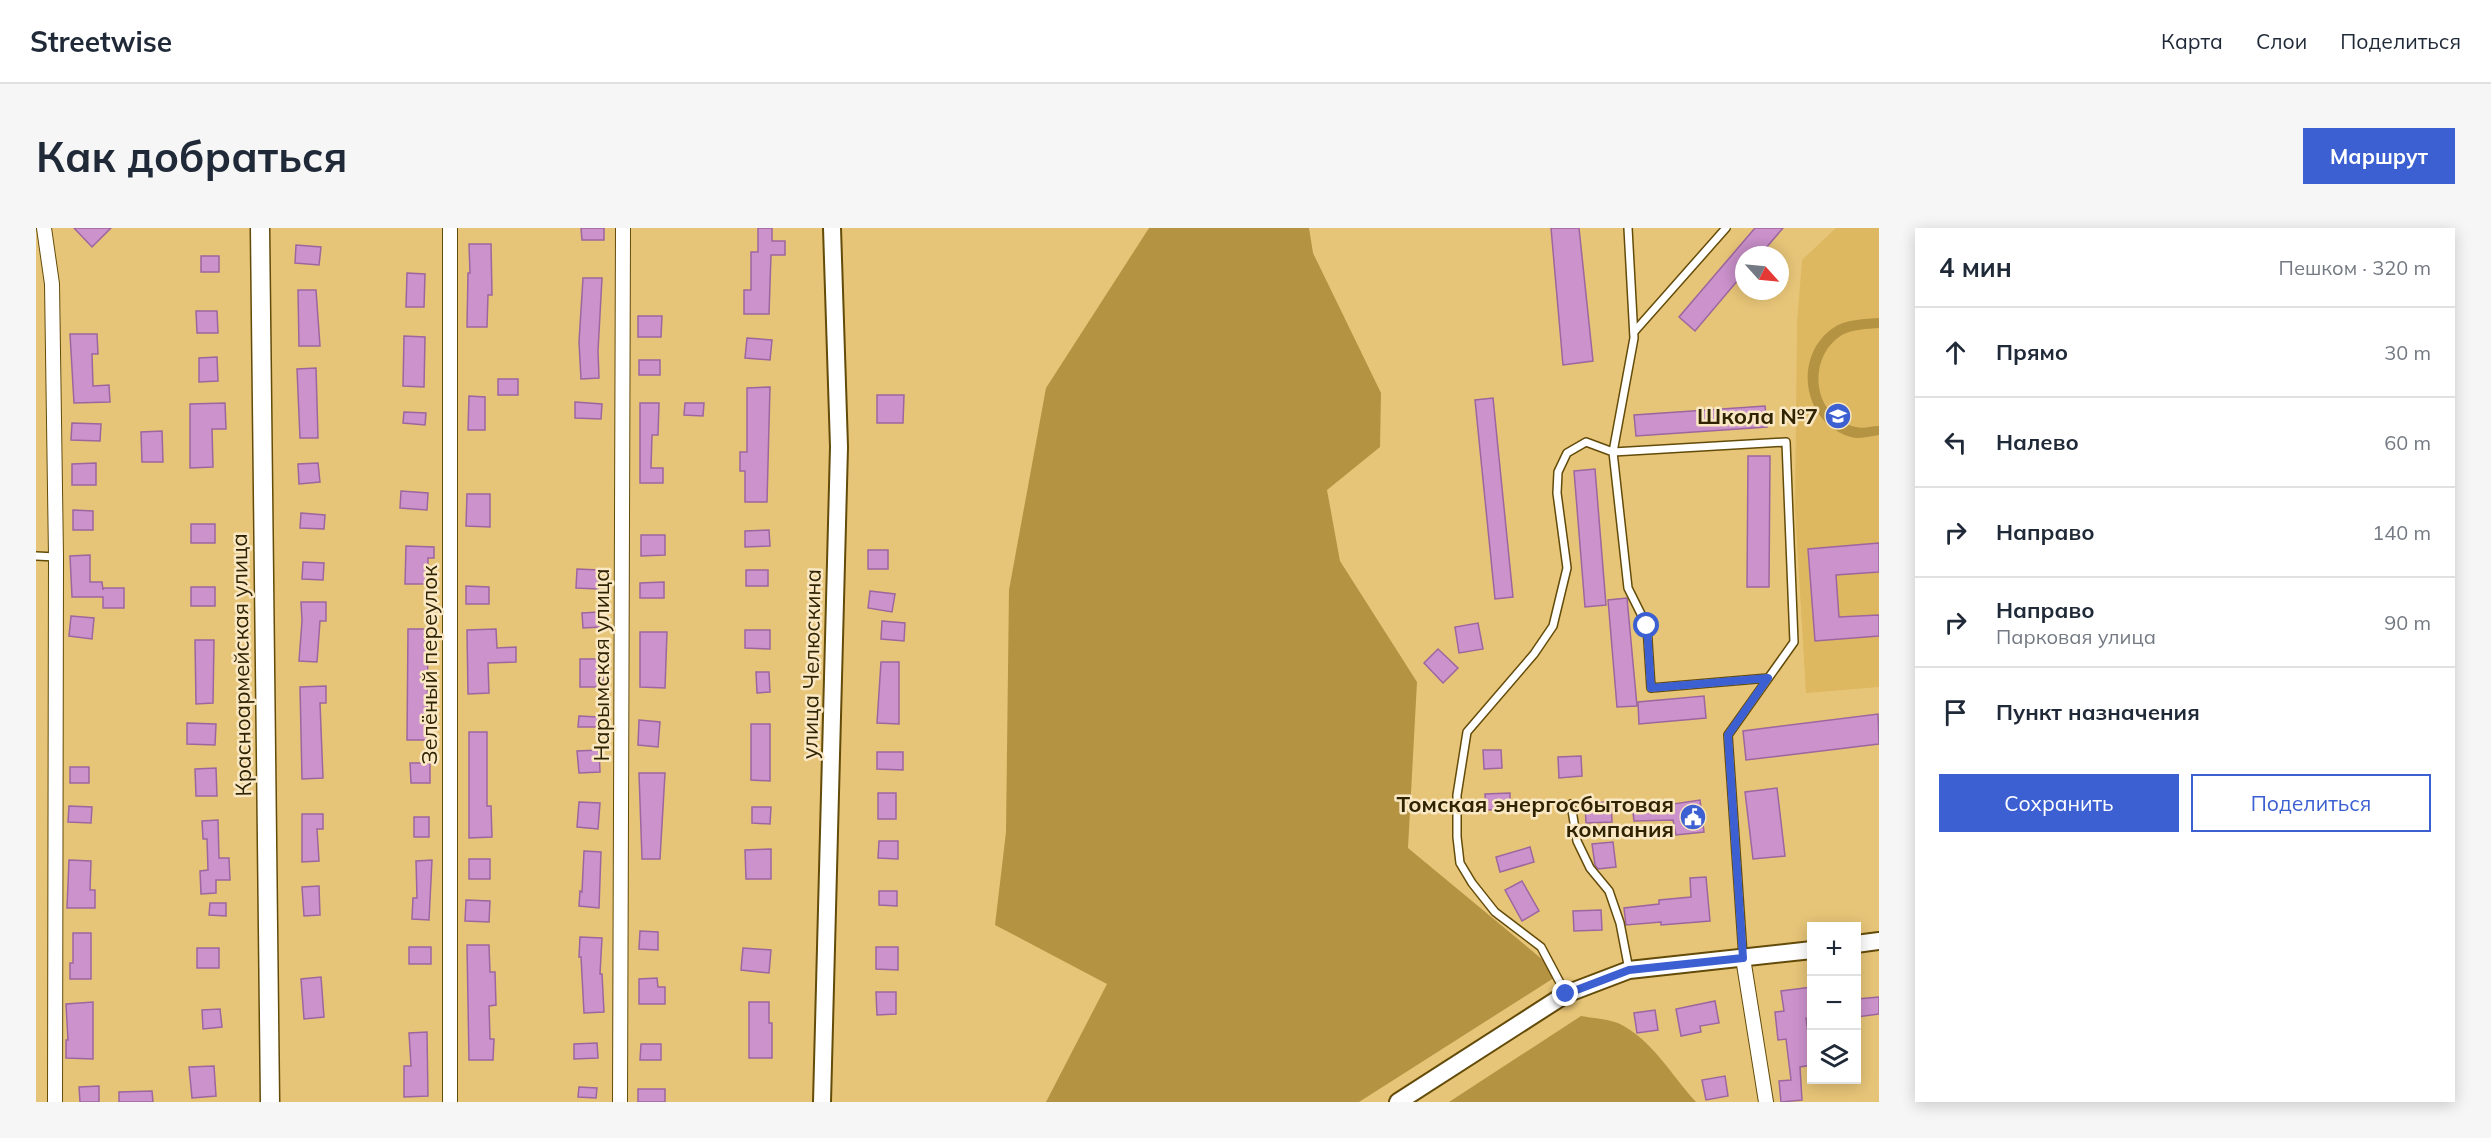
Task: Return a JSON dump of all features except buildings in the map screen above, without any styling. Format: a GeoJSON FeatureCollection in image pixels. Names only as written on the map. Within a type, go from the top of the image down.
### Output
{"type":"FeatureCollection","features":[{"type":"Feature","properties":{"kind":"main road","name":"Красноармейская улица"},"geometry":{"type":"LineString","coordinates":[[260,228],[270,1102]]}},
{"type":"Feature","properties":{"kind":"street"},"geometry":{"type":"LineString","coordinates":[[44,228],[52,284],[56,557],[55,1102]]}},
{"type":"Feature","properties":{"kind":"street","name":"Зелёный переулок"},"geometry":{"type":"LineString","coordinates":[[450,228],[450,1102]]}},
{"type":"Feature","properties":{"kind":"street","name":"Нарымская улица"},"geometry":{"type":"LineString","coordinates":[[620,1102],[623,228]]}},
{"type":"Feature","properties":{"kind":"street","name":"улица Челюскина"},"geometry":{"type":"LineString","coordinates":[[822,1102],[839,447],[832,228]]}},
{"type":"Feature","properties":{"kind":"street"},"geometry":{"type":"LineString","coordinates":[[1861,943],[1879,941]]}},
{"type":"Feature","properties":{"kind":"street"},"geometry":{"type":"LineString","coordinates":[[1398,1102],[1566,994],[1629,970],[1807,951]]}},
{"type":"Feature","properties":{"kind":"street"},"geometry":{"type":"LineString","coordinates":[[1743,958],[1766,1102]]}},
{"type":"Feature","properties":{"kind":"lane"},"geometry":{"type":"LineString","coordinates":[[1628,228],[1634,332],[1613,452],[1628,588],[1647,626],[1651,688],[1768,678]]}},
{"type":"Feature","properties":{"kind":"lane"},"geometry":{"type":"LineString","coordinates":[[1634,332],[1726,228]]}},
{"type":"Feature","properties":{"kind":"lane"},"geometry":{"type":"LineString","coordinates":[[1566,994],[1541,947],[1495,912],[1472,883],[1460,863],[1457,837],[1457,795],[1467,732],[1534,654],[1553,626],[1567,568],[1557,493],[1558,472],[1567,453],[1586,442],[1613,452],[1786,442],[1794,642],[1728,735],[1743,958]]}},
{"type":"Feature","properties":{"kind":"lane"},"geometry":{"type":"LineString","coordinates":[[36,555],[56,557]]}},
{"type":"Feature","properties":{"kind":"lane"},"geometry":{"type":"LineString","coordinates":[[1571,804],[1577,841],[1590,868],[1609,891],[1613,901],[1620,923],[1629,970]]}},
{"type":"Feature","properties":{"kind":"shaded area"},"geometry":{"type":"Polygon","coordinates":[[[1149,228],[1309,228],[1313,253],[1381,393],[1380,447],[1327,490],[1340,561],[1417,682],[1408,848],[1560,974],[1359,1102],[1046,1102],[1107,984],[995,925],[1006,832],[1009,590],[1046,388],[1149,228]]]}},
{"type":"Feature","properties":{"kind":"shaded area","name":"Школа №7"},"geometry":{"type":"Polygon","coordinates":[[[1836,228],[1879,228],[1879,687],[1806,693],[1795,509],[1797,323],[1802,260],[1836,228]]]}},
{"type":"Feature","properties":{"kind":"shaded area"},"geometry":{"type":"Polygon","coordinates":[[[1879,318],[1879,328],[1846,333],[1830,345],[1819,371],[1819,386],[1830,412],[1841,421],[1856,427],[1879,426],[1879,435],[1856,438],[1831,427],[1820,416],[1809,388],[1810,359],[1825,334],[1838,325],[1853,320],[1879,318]]]}},
{"type":"Feature","properties":{"kind":"shaded area"},"geometry":{"type":"Polygon","coordinates":[[[1581,1016],[1618,1023],[1641,1038],[1696,1102],[1449,1102],[1581,1016]]]}},
{"type":"Feature","properties":{"kind":"place","name":"Школа №7"},"geometry":{"type":"Point","coordinates":[1838,416]}},
{"type":"Feature","properties":{"kind":"place","name":"Томская энергосбытовая компания"},"geometry":{"type":"Point","coordinates":[1693,817]}},
{"type":"Feature","properties":{"kind":"route"},"geometry":{"type":"LineString","coordinates":[[1566,994],[1629,970],[1743,958],[1728,735],[1768,678],[1651,688],[1647,626]]}}]}
